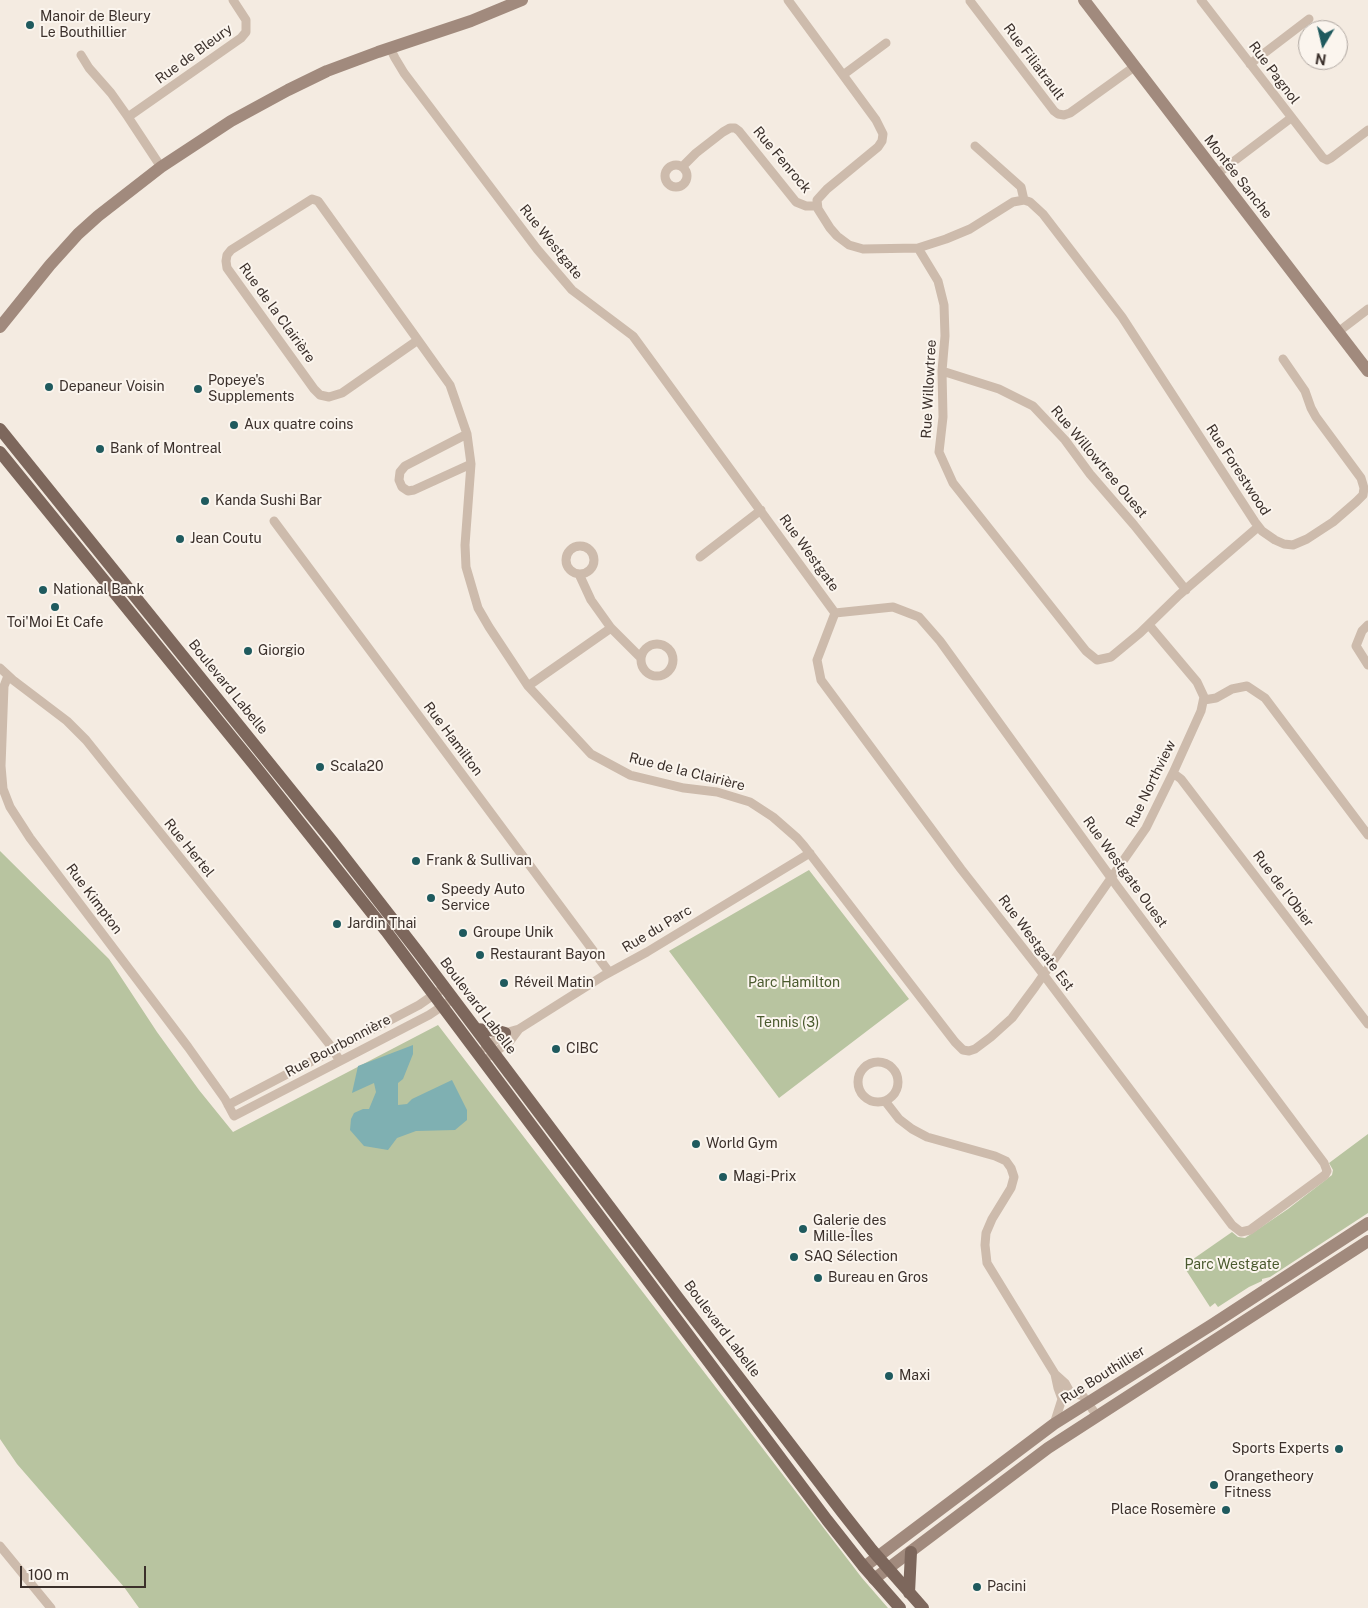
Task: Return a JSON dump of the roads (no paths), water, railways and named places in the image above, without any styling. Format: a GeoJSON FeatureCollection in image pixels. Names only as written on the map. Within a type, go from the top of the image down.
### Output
{"type":"FeatureCollection","features":[{"type":"Feature","properties":{"kind":"main road","name":"Boulevard Labelle"},"geometry":{"type":"LineString","coordinates":[[0,429],[261,752],[445,987],[679,1299],[888,1569],[923,1608]]}},
{"type":"Feature","properties":{"kind":"main road","name":"Boulevard Labelle"},"geometry":{"type":"LineString","coordinates":[[0,452],[255,766],[386,931],[827,1520],[874,1580],[900,1608]]}},
{"type":"Feature","properties":{"kind":"main road"},"geometry":{"type":"LineString","coordinates":[[476,1029],[505,1033]]}},
{"type":"Feature","properties":{"kind":"main road"},"geometry":{"type":"LineString","coordinates":[[909,1593],[911,1552]]}},
{"type":"Feature","properties":{"kind":"street","name":"Rue de Bleury"},"geometry":{"type":"LineString","coordinates":[[128,117],[241,38],[246,32],[247,24],[233,0]]}},
{"type":"Feature","properties":{"kind":"street"},"geometry":{"type":"LineString","coordinates":[[0,327],[50,265],[78,234],[111,205],[161,167],[231,121],[327,71],[465,23],[522,0]]}},
{"type":"Feature","properties":{"kind":"street"},"geometry":{"type":"LineString","coordinates":[[788,0],[881,127],[883,137],[878,147],[818,198],[817,206],[830,228],[840,239],[849,245],[863,249],[918,248],[962,232],[977,225],[1010,203],[1024,200]]}},
{"type":"Feature","properties":{"kind":"street","name":"Montée Sanche"},"geometry":{"type":"LineString","coordinates":[[1084,0],[1368,371]]}},
{"type":"Feature","properties":{"kind":"street","name":"Rue Pagnol"},"geometry":{"type":"LineString","coordinates":[[1201,0],[1320,156],[1327,160],[1368,130]]}},
{"type":"Feature","properties":{"kind":"street","name":"Rue Filiatrault"},"geometry":{"type":"LineString","coordinates":[[970,1],[1048,104],[1058,114],[1070,114],[1134,67]]}},
{"type":"Feature","properties":{"kind":"street"},"geometry":{"type":"LineString","coordinates":[[1250,64],[1309,19]]}},
{"type":"Feature","properties":{"kind":"street"},"geometry":{"type":"LineString","coordinates":[[843,75],[886,43]]}},
{"type":"Feature","properties":{"kind":"street","name":"Rue Westgate"},"geometry":{"type":"LineString","coordinates":[[390,48],[404,73],[532,244],[572,290],[633,336],[835,613]]}},
{"type":"Feature","properties":{"kind":"street"},"geometry":{"type":"LineString","coordinates":[[81,55],[128,117],[161,167]]}},
{"type":"Feature","properties":{"kind":"street"},"geometry":{"type":"LineString","coordinates":[[1217,174],[1291,118]]}},
{"type":"Feature","properties":{"kind":"street","name":"Rue Fenrock"},"geometry":{"type":"LineString","coordinates":[[682,167],[696,153],[723,132],[730,128],[735,128],[796,202],[806,206],[817,206]]}},
{"type":"Feature","properties":{"kind":"street","name":"Rue Forestwood"},"geometry":{"type":"LineString","coordinates":[[975,146],[1018,185],[1024,200],[1030,202],[1043,214],[1122,317],[1258,527],[1270,537],[1289,545],[1301,543],[1323,529],[1356,502],[1363,495],[1364,490],[1362,481],[1316,417],[1305,391],[1283,359]]}},
{"type":"Feature","properties":{"kind":"street","name":"Rue de la Clairière"},"geometry":{"type":"LineString","coordinates":[[418,340],[342,393],[329,397],[320,395],[227,268],[227,255],[231,250],[312,199],[318,201],[418,340],[450,385],[467,434],[471,464],[465,545],[466,567],[478,608],[528,686],[591,754],[630,775],[684,788],[717,792],[750,802],[797,838],[810,853]]}},
{"type":"Feature","properties":{"kind":"street","name":"Rue Willowtree"},"geometry":{"type":"LineString","coordinates":[[918,248],[942,293],[945,336],[939,452],[953,483],[1086,651],[1097,660],[1111,657],[1258,527]]}},
{"type":"Feature","properties":{"kind":"street"},"geometry":{"type":"LineString","coordinates":[[1338,332],[1368,309]]}},
{"type":"Feature","properties":{"kind":"street","name":"Rue Willowtree Ouest"},"geometry":{"type":"LineString","coordinates":[[942,370],[999,389],[1033,406],[1065,440],[1090,474],[1186,590]]}},
{"type":"Feature","properties":{"kind":"street"},"geometry":{"type":"LineString","coordinates":[[467,434],[406,466],[400,472],[399,480],[402,487],[408,491],[414,490],[471,464]]}},
{"type":"Feature","properties":{"kind":"street","name":"Rue Westgate"},"geometry":{"type":"LineString","coordinates":[[700,556],[761,510]]}},
{"type":"Feature","properties":{"kind":"street","name":"Rue Hamilton"},"geometry":{"type":"LineString","coordinates":[[274,521],[610,972]]}},
{"type":"Feature","properties":{"kind":"street"},"geometry":{"type":"LineString","coordinates":[[579,574],[590,600],[611,628],[641,658]]}},
{"type":"Feature","properties":{"kind":"street","name":"Rue Westgate Ouest"},"geometry":{"type":"LineString","coordinates":[[835,613],[893,607],[918,617],[940,641],[1111,877],[1324,1163],[1327,1171],[1325,1175],[1287,1204]]}},
{"type":"Feature","properties":{"kind":"street","name":"Rue Westgate Est"},"geometry":{"type":"LineString","coordinates":[[835,613],[817,660],[821,680],[961,869],[1044,975],[1234,1228],[1241,1232],[1248,1231],[1287,1204]]}},
{"type":"Feature","properties":{"kind":"street"},"geometry":{"type":"LineString","coordinates":[[1149,625],[1194,677],[1202,691],[1204,700],[1216,698],[1232,689],[1247,686],[1265,698],[1368,835]]}},
{"type":"Feature","properties":{"kind":"street"},"geometry":{"type":"LineString","coordinates":[[1368,625],[1362,630],[1356,646],[1368,665]]}},
{"type":"Feature","properties":{"kind":"street"},"geometry":{"type":"LineString","coordinates":[[528,686],[611,628]]}},
{"type":"Feature","properties":{"kind":"street","name":"Rue Hertel"},"geometry":{"type":"LineString","coordinates":[[0,668],[67,721],[86,740],[334,1050],[340,1060]]}},
{"type":"Feature","properties":{"kind":"street","name":"Rue Kimpton"},"geometry":{"type":"LineString","coordinates":[[8,676],[4,686],[1,766],[3,790],[10,807],[36,846],[154,1002],[234,1116]]}},
{"type":"Feature","properties":{"kind":"street","name":"Rue Northview"},"geometry":{"type":"LineString","coordinates":[[810,853],[955,1042],[963,1050],[975,1050],[1017,1012],[1146,828],[1173,773],[1201,711],[1204,700]]}},
{"type":"Feature","properties":{"kind":"street","name":"Rue de l'Obier"},"geometry":{"type":"LineString","coordinates":[[1173,773],[1181,779],[1368,1024]]}},
{"type":"Feature","properties":{"kind":"street","name":"Rue du Parc"},"geometry":{"type":"LineString","coordinates":[[480,1057],[491,1049],[505,1033],[519,1029],[610,972],[810,853]]}},
{"type":"Feature","properties":{"kind":"street","name":"Rue Bourbonnière"},"geometry":{"type":"LineString","coordinates":[[228,1105],[419,1005],[445,987]]}},
{"type":"Feature","properties":{"kind":"street","name":"Rue Bourbonnière"},"geometry":{"type":"LineString","coordinates":[[234,1116],[453,999]]}},
{"type":"Feature","properties":{"kind":"street","name":"Rue du Parc"},"geometry":{"type":"LineString","coordinates":[[491,1049],[510,1041],[519,1029]]}},
{"type":"Feature","properties":{"kind":"street"},"geometry":{"type":"LineString","coordinates":[[873,1063],[889,1066],[897,1077],[897,1089],[885,1101],[872,1101],[866,1098],[859,1089],[860,1075],[864,1069],[873,1063]]}},
{"type":"Feature","properties":{"kind":"street"},"geometry":{"type":"LineString","coordinates":[[885,1101],[899,1119],[927,1137],[996,1156],[1006,1161],[1011,1168],[1014,1178],[1011,1188],[992,1219],[986,1233],[987,1263],[1055,1374],[1072,1393],[1080,1394],[1097,1416]]}},
{"type":"Feature","properties":{"kind":"street","name":"Rue Bouthillier"},"geometry":{"type":"LineString","coordinates":[[864,1567],[1056,1417],[1088,1402],[1213,1324],[1368,1223]]}},
{"type":"Feature","properties":{"kind":"street"},"geometry":{"type":"LineString","coordinates":[[874,1580],[1041,1453],[1368,1241]]}},
{"type":"Feature","properties":{"kind":"street"},"geometry":{"type":"LineString","coordinates":[[1055,1374],[1062,1399],[1056,1417]]}},
{"type":"Feature","properties":{"kind":"street"},"geometry":{"type":"LineString","coordinates":[[1062,1399],[1068,1398],[1072,1393]]}},
{"type":"Feature","properties":{"kind":"street"},"geometry":{"type":"LineString","coordinates":[[0,1546],[51,1608]]}},
{"type":"Feature","properties":{"kind":"water"},"geometry":{"type":"Polygon","coordinates":[[[413,1045],[413,1054],[403,1079],[398,1083],[398,1105],[407,1104],[412,1099],[452,1080],[467,1110],[467,1120],[455,1130],[416,1131],[397,1138],[388,1150],[364,1146],[350,1130],[351,1119],[354,1113],[363,1109],[369,1109],[376,1092],[374,1083],[352,1093],[358,1066],[413,1045]]]}},
{"type":"Feature","properties":{"kind":"place","name":"Manoir de Bleury Le Bouthillier"},"geometry":{"type":"Point","coordinates":[30,25]}},
{"type":"Feature","properties":{"kind":"place","name":"Depaneur Voisin"},"geometry":{"type":"Point","coordinates":[49,387]}},
{"type":"Feature","properties":{"kind":"place","name":"Popeye's Supplements"},"geometry":{"type":"Point","coordinates":[198,389]}},
{"type":"Feature","properties":{"kind":"place","name":"Aux quatre coins"},"geometry":{"type":"Point","coordinates":[234,425]}},
{"type":"Feature","properties":{"kind":"place","name":"Bank of Montreal"},"geometry":{"type":"Point","coordinates":[100,449]}},
{"type":"Feature","properties":{"kind":"place","name":"Kanda Sushi Bar"},"geometry":{"type":"Point","coordinates":[205,501]}},
{"type":"Feature","properties":{"kind":"place","name":"Jean Coutu"},"geometry":{"type":"Point","coordinates":[180,539]}},
{"type":"Feature","properties":{"kind":"place","name":"National Bank"},"geometry":{"type":"Point","coordinates":[43,590]}},
{"type":"Feature","properties":{"kind":"place","name":"Toi'Moi Et Cafe"},"geometry":{"type":"Point","coordinates":[55,607]}},
{"type":"Feature","properties":{"kind":"place","name":"Giorgio"},"geometry":{"type":"Point","coordinates":[248,651]}},
{"type":"Feature","properties":{"kind":"place","name":"Scala20"},"geometry":{"type":"Point","coordinates":[320,767]}},
{"type":"Feature","properties":{"kind":"place","name":"Frank & Sullivan"},"geometry":{"type":"Point","coordinates":[416,861]}},
{"type":"Feature","properties":{"kind":"place","name":"Speedy Auto Service"},"geometry":{"type":"Point","coordinates":[431,898]}},
{"type":"Feature","properties":{"kind":"place","name":"Jardin Thai"},"geometry":{"type":"Point","coordinates":[337,924]}},
{"type":"Feature","properties":{"kind":"place","name":"Groupe Unik"},"geometry":{"type":"Point","coordinates":[463,933]}},
{"type":"Feature","properties":{"kind":"place","name":"Restaurant Bayon"},"geometry":{"type":"Point","coordinates":[480,955]}},
{"type":"Feature","properties":{"kind":"place","name":"Réveil Matin"},"geometry":{"type":"Point","coordinates":[504,983]}},
{"type":"Feature","properties":{"kind":"place","name":"CIBC"},"geometry":{"type":"Point","coordinates":[556,1049]}},
{"type":"Feature","properties":{"kind":"place","name":"World Gym"},"geometry":{"type":"Point","coordinates":[696,1144]}},
{"type":"Feature","properties":{"kind":"place","name":"Magi-Prix"},"geometry":{"type":"Point","coordinates":[723,1177]}},
{"type":"Feature","properties":{"kind":"place","name":"Galerie des Mille-Îles"},"geometry":{"type":"Point","coordinates":[803,1229]}},
{"type":"Feature","properties":{"kind":"place","name":"SAQ Sélection"},"geometry":{"type":"Point","coordinates":[794,1257]}},
{"type":"Feature","properties":{"kind":"place","name":"Bureau en Gros"},"geometry":{"type":"Point","coordinates":[818,1278]}},
{"type":"Feature","properties":{"kind":"place","name":"Maxi"},"geometry":{"type":"Point","coordinates":[889,1376]}},
{"type":"Feature","properties":{"kind":"place","name":"Sports Experts"},"geometry":{"type":"Point","coordinates":[1339,1449]}},
{"type":"Feature","properties":{"kind":"place","name":"Orangetheory Fitness"},"geometry":{"type":"Point","coordinates":[1214,1485]}},
{"type":"Feature","properties":{"kind":"place","name":"Place Rosemère"},"geometry":{"type":"Point","coordinates":[1226,1510]}},
{"type":"Feature","properties":{"kind":"place","name":"Pacini"},"geometry":{"type":"Point","coordinates":[977,1587]}},
{"type":"Feature","properties":{"kind":"park label","name":"Parc Hamilton"},"geometry":{"type":"Point","coordinates":[794,983]}},
{"type":"Feature","properties":{"kind":"park label","name":"Tennis (3)"},"geometry":{"type":"Point","coordinates":[788,1023]}},
{"type":"Feature","properties":{"kind":"park label","name":"Parc Westgate"},"geometry":{"type":"Point","coordinates":[1232,1265]}}]}
